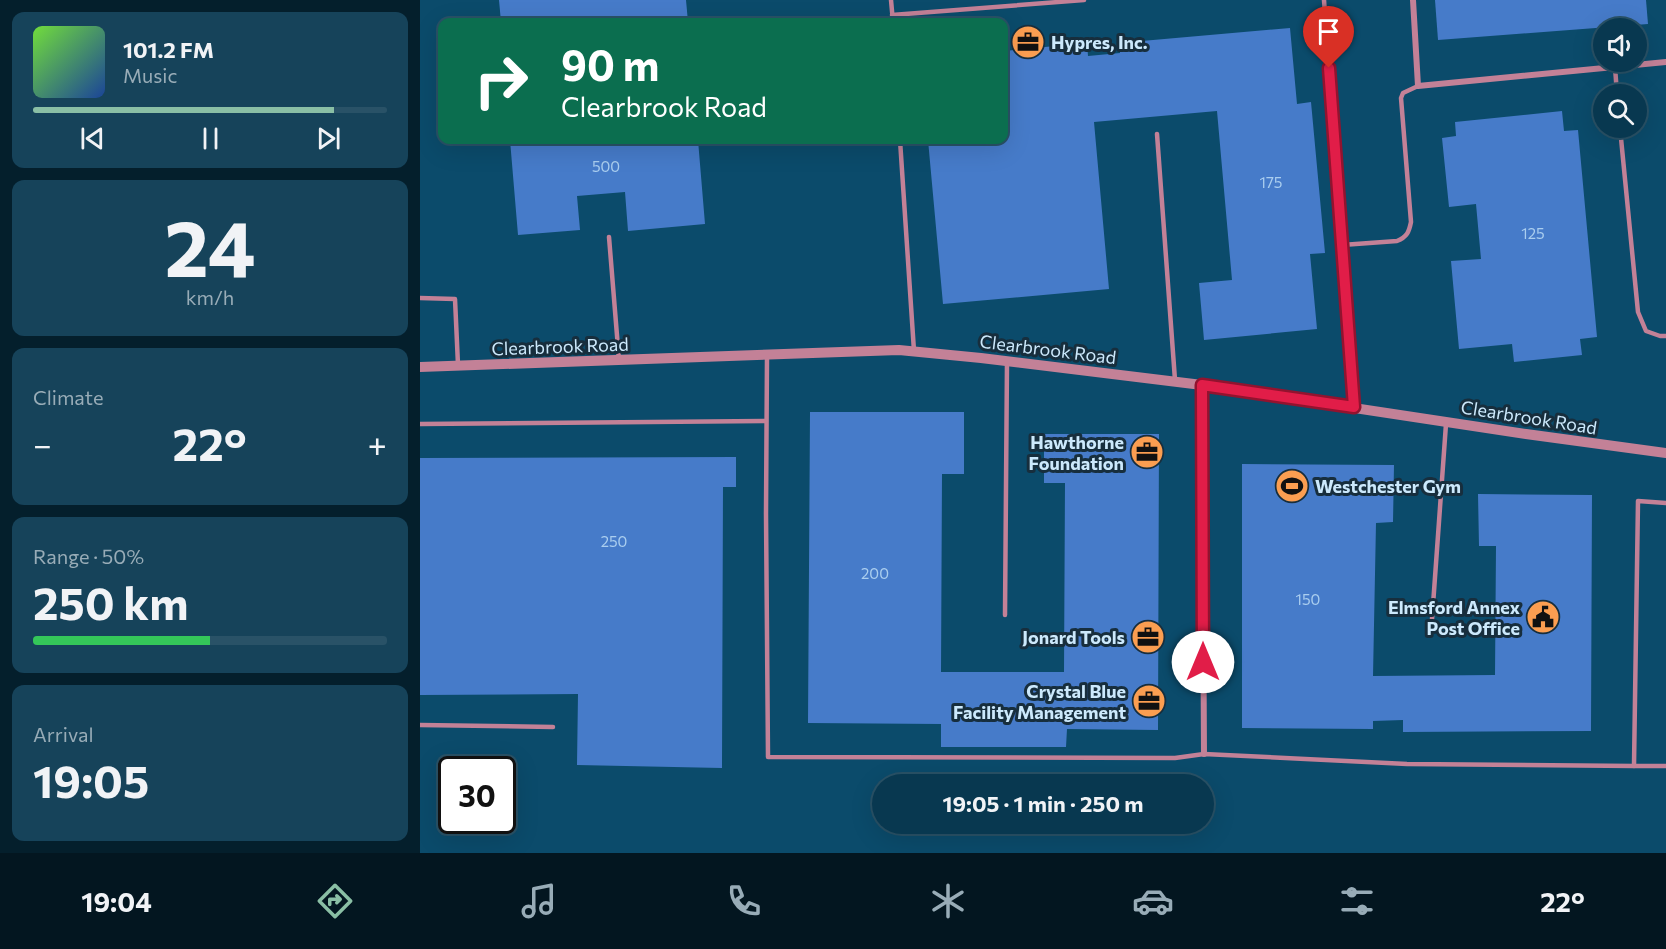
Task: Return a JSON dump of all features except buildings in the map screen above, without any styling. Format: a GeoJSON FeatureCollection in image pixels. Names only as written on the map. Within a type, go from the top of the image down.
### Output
{"type":"FeatureCollection","features":[{"type":"Feature","properties":{"kind":"street"},"geometry":{"type":"LineString","coordinates":[[1413,0],[1418,86],[1593,69]]}},
{"type":"Feature","properties":{"kind":"street"},"geometry":{"type":"LineString","coordinates":[[1647,64],[1666,62]]}},
{"type":"Feature","properties":{"kind":"street","name":"Clearbrook Road"},"geometry":{"type":"LineString","coordinates":[[420,367],[914,351],[1175,381],[1666,453]]}},
{"type":"Feature","properties":{"kind":"street"},"geometry":{"type":"LineString","coordinates":[[1202,385],[1204,754]]}},
{"type":"Feature","properties":{"kind":"lane"},"geometry":{"type":"LineString","coordinates":[[891,0],[892,18]]}},
{"type":"Feature","properties":{"kind":"lane"},"geometry":{"type":"LineString","coordinates":[[892,15],[1084,0]]}},
{"type":"Feature","properties":{"kind":"lane"},"geometry":{"type":"LineString","coordinates":[[1324,0],[1354,407]]}},
{"type":"Feature","properties":{"kind":"lane"},"geometry":{"type":"LineString","coordinates":[[1342,244],[1397,241],[1404,238],[1409,231],[1411,222],[1401,98],[1403,93],[1418,86]]}},
{"type":"Feature","properties":{"kind":"lane"},"geometry":{"type":"LineString","coordinates":[[1157,134],[1175,381]]}},
{"type":"Feature","properties":{"kind":"lane"},"geometry":{"type":"LineString","coordinates":[[1621,138],[1638,312],[1646,331],[1666,336]]}},
{"type":"Feature","properties":{"kind":"lane"},"geometry":{"type":"LineString","coordinates":[[900,144],[914,351]]}},
{"type":"Feature","properties":{"kind":"lane"},"geometry":{"type":"LineString","coordinates":[[609,237],[619,360]]}},
{"type":"Feature","properties":{"kind":"lane"},"geometry":{"type":"LineString","coordinates":[[420,298],[455,299],[458,365]]}},
{"type":"Feature","properties":{"kind":"lane"},"geometry":{"type":"LineString","coordinates":[[767,355],[768,757],[1175,758],[1204,754],[1407,764],[1666,766]]}},
{"type":"Feature","properties":{"kind":"lane"},"geometry":{"type":"LineString","coordinates":[[1005,615],[1007,361]]}},
{"type":"Feature","properties":{"kind":"lane"},"geometry":{"type":"LineString","coordinates":[[420,424],[766,421]]}},
{"type":"Feature","properties":{"kind":"lane"},"geometry":{"type":"LineString","coordinates":[[1431,633],[1446,421]]}},
{"type":"Feature","properties":{"kind":"lane"},"geometry":{"type":"LineString","coordinates":[[1634,766],[1638,501],[1666,503]]}},
{"type":"Feature","properties":{"kind":"lane"},"geometry":{"type":"LineString","coordinates":[[420,724],[553,727]]}},
{"type":"Feature","properties":{"kind":"place","name":"Hypres, Inc."},"geometry":{"type":"Point","coordinates":[1028,42]}},
{"type":"Feature","properties":{"kind":"place","name":"Hawthorne Foundation"},"geometry":{"type":"Point","coordinates":[1147,452]}},
{"type":"Feature","properties":{"kind":"place","name":"Westchester Gym"},"geometry":{"type":"Point","coordinates":[1292,486]}},
{"type":"Feature","properties":{"kind":"place","name":"Elmsford Annex Post Office"},"geometry":{"type":"Point","coordinates":[1543,617]}},
{"type":"Feature","properties":{"kind":"place","name":"Jonard Tools"},"geometry":{"type":"Point","coordinates":[1148,637]}},
{"type":"Feature","properties":{"kind":"place","name":"Crystal Blue Facility Management"},"geometry":{"type":"Point","coordinates":[1149,701]}},
{"type":"Feature","properties":{"kind":"route"},"geometry":{"type":"LineString","coordinates":[[1203,662],[1202,385],[1354,407],[1329,68]]}}]}
